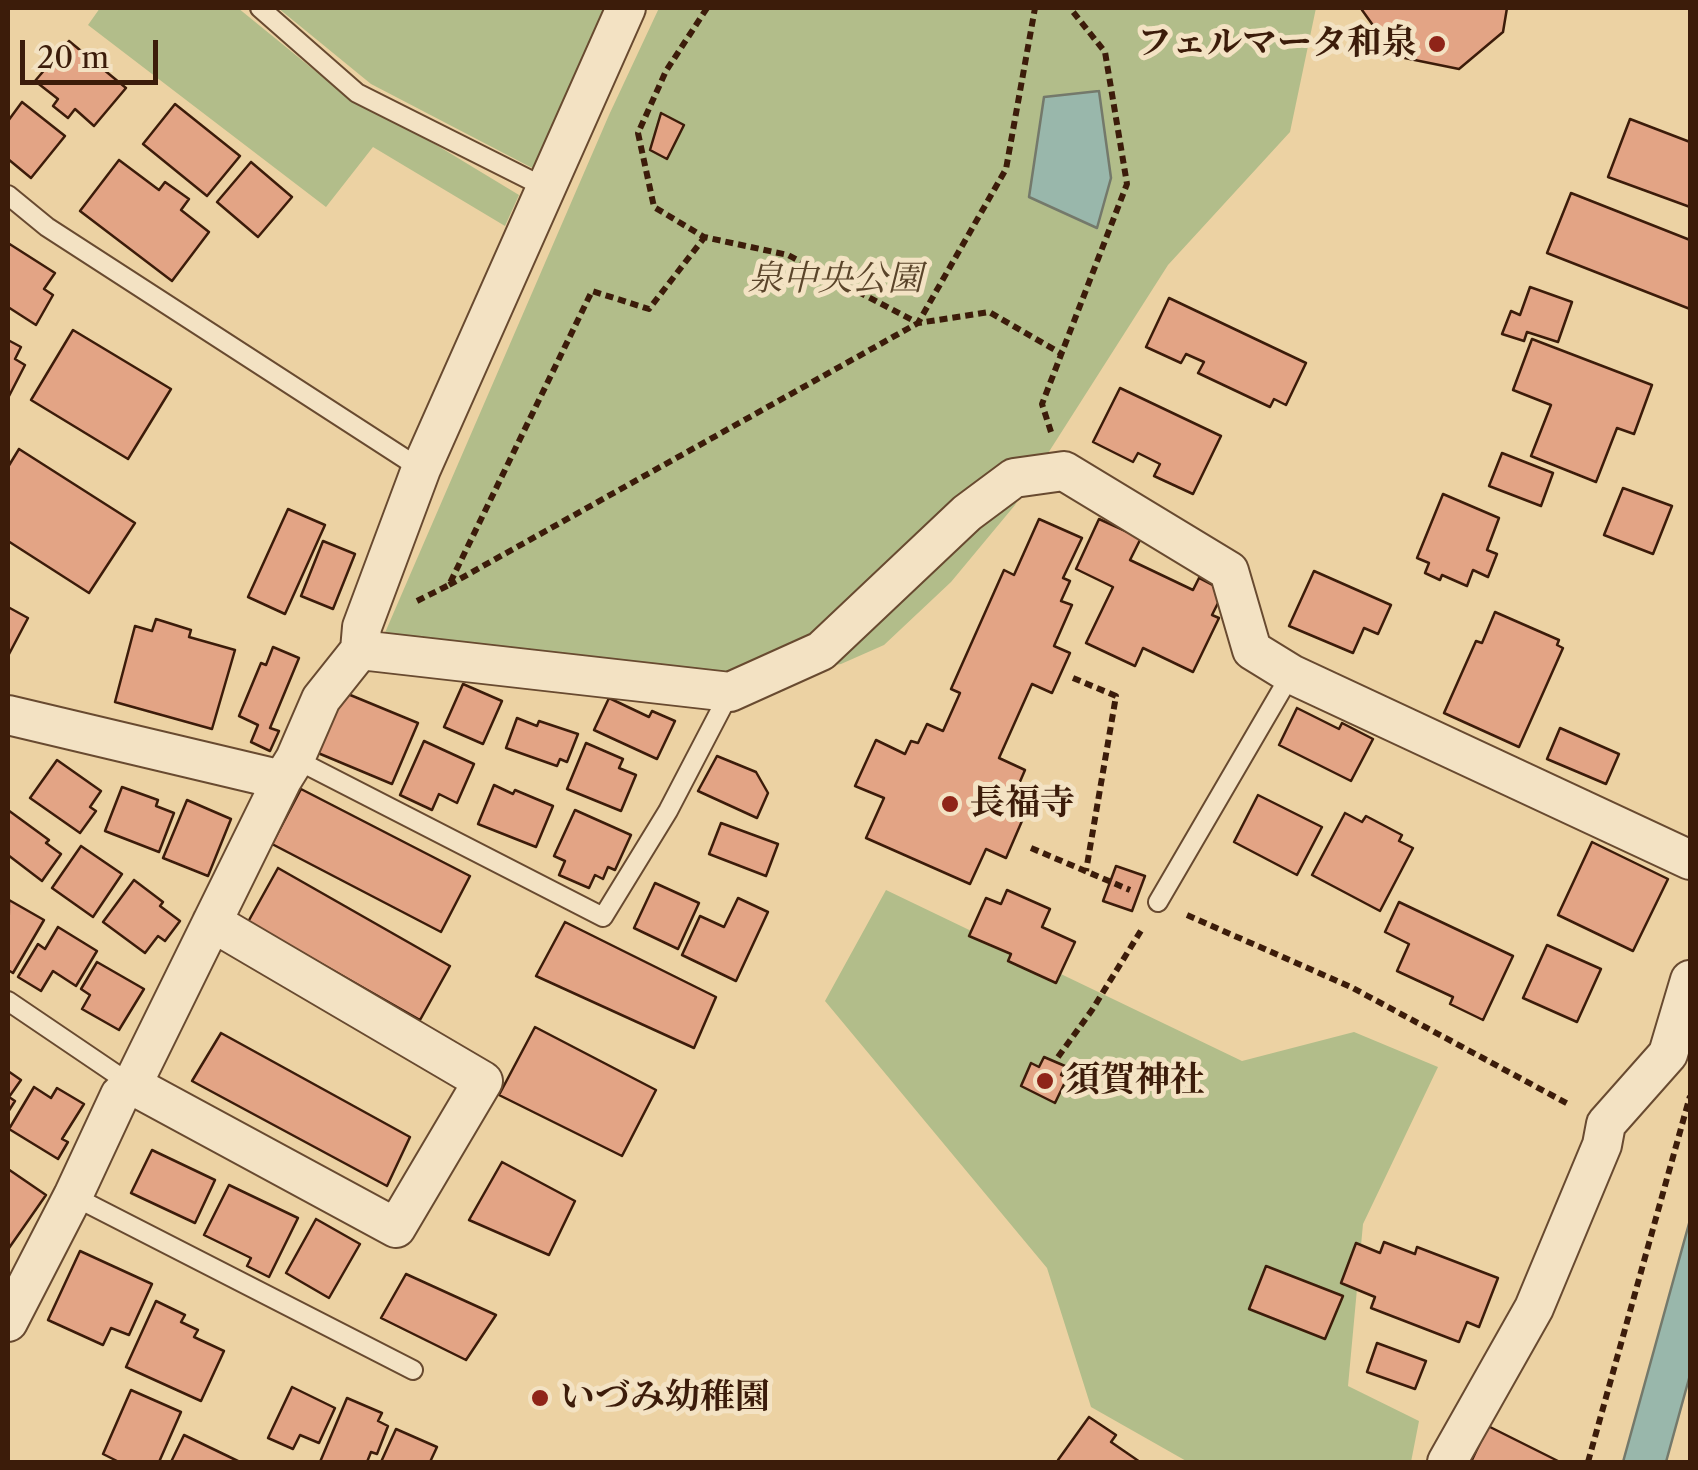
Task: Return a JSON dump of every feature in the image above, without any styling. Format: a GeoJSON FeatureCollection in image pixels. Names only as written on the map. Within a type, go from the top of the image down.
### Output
{"type":"FeatureCollection","features":[{"type":"Feature","properties":{"kind":"street"},"geometry":{"type":"LineString","coordinates":[[12,1297],[73,1196],[120,1095],[132,1085],[321,699],[361,638],[421,469],[626,8]]}},
{"type":"Feature","properties":{"kind":"street"},"geometry":{"type":"LineString","coordinates":[[361,638],[730,692],[821,651],[967,513],[1014,478],[1064,472],[1228,571],[1252,650],[1291,674],[1690,860]]}},
{"type":"Feature","properties":{"kind":"street"},"geometry":{"type":"LineString","coordinates":[[8,714],[288,769]]}},
{"type":"Feature","properties":{"kind":"street"},"geometry":{"type":"LineString","coordinates":[[132,1085],[396,1228],[483,1081],[212,922]]}},
{"type":"Feature","properties":{"kind":"street"},"geometry":{"type":"LineString","coordinates":[[1447,1462],[1534,1308],[1602,1145],[1606,1124],[1668,1054],[1690,980]]}},
{"type":"Feature","properties":{"kind":"lane"},"geometry":{"type":"LineString","coordinates":[[260,8],[357,93],[546,188]]}},
{"type":"Feature","properties":{"kind":"lane"},"geometry":{"type":"LineString","coordinates":[[8,195],[47,227],[421,469]]}},
{"type":"Feature","properties":{"kind":"lane"},"geometry":{"type":"LineString","coordinates":[[1158,902],[1291,674]]}},
{"type":"Feature","properties":{"kind":"lane"},"geometry":{"type":"LineString","coordinates":[[288,769],[604,917],[668,811],[730,692]]}},
{"type":"Feature","properties":{"kind":"lane"},"geometry":{"type":"LineString","coordinates":[[8,1002],[132,1085]]}},
{"type":"Feature","properties":{"kind":"lane"},"geometry":{"type":"LineString","coordinates":[[73,1196],[413,1370]]}},
{"type":"Feature","properties":{"kind":"path"},"geometry":{"type":"LineString","coordinates":[[708,8],[666,71],[638,132],[654,207],[704,237],[788,254],[918,324]]}},
{"type":"Feature","properties":{"kind":"path"},"geometry":{"type":"LineString","coordinates":[[918,324],[1006,169],[1035,8]]}},
{"type":"Feature","properties":{"kind":"path"},"geometry":{"type":"LineString","coordinates":[[1064,472],[1042,404],[1127,184],[1105,52],[1070,8]]}},
{"type":"Feature","properties":{"kind":"path"},"geometry":{"type":"LineString","coordinates":[[449,586],[592,291],[649,309],[704,237]]}},
{"type":"Feature","properties":{"kind":"path"},"geometry":{"type":"LineString","coordinates":[[361,638],[918,324],[989,312],[1062,354]]}},
{"type":"Feature","properties":{"kind":"path"},"geometry":{"type":"LineString","coordinates":[[1073,678],[1116,696],[1086,871]]}},
{"type":"Feature","properties":{"kind":"path"},"geometry":{"type":"LineString","coordinates":[[1031,848],[1351,987],[1606,1124]]}},
{"type":"Feature","properties":{"kind":"path"},"geometry":{"type":"LineString","coordinates":[[1058,1057],[1092,1010],[1158,902]]}},
{"type":"Feature","properties":{"kind":"path"},"geometry":{"type":"LineString","coordinates":[[1588,1462],[1690,1096]]}},
{"type":"Feature","properties":{"kind":"green space"},"geometry":{"type":"Polygon","coordinates":[[[100,8],[238,8],[319,74],[519,195],[505,226],[373,147],[326,207],[88,25],[100,8]]]}},
{"type":"Feature","properties":{"kind":"green space"},"geometry":{"type":"Polygon","coordinates":[[[278,8],[615,8],[540,172],[371,84],[278,8]]]}},
{"type":"Feature","properties":{"kind":"green space","name":"泉中央公園"},"geometry":{"type":"Polygon","coordinates":[[[659,8],[1316,8],[1290,132],[1168,265],[1015,505],[951,582],[884,645],[841,664],[741,681],[384,635],[609,115],[659,8]]]}},
{"type":"Feature","properties":{"kind":"green space"},"geometry":{"type":"Polygon","coordinates":[[[886,890],[1242,1061],[1354,1032],[1438,1067],[1363,1224],[1348,1386],[1419,1421],[1411,1462],[1188,1462],[1091,1407],[1047,1268],[825,1001],[886,890]]]}},
{"type":"Feature","properties":{"kind":"shaded area"},"geometry":{"type":"Polygon","coordinates":[[[1099,91],[1111,178],[1097,228],[1029,197],[1044,97],[1099,91]]]}},
{"type":"Feature","properties":{"kind":"shaded area"},"geometry":{"type":"Polygon","coordinates":[[[1690,1220],[1690,1375],[1666,1462],[1623,1462],[1690,1220]]]}},
{"type":"Feature","properties":{"kind":"building","name":"フェルマータ和泉"},"geometry":{"type":"Polygon","coordinates":[[[1363,8],[1507,8],[1503,32],[1459,69],[1395,56],[1363,8]]]}},
{"type":"Feature","properties":{"kind":"building"},"geometry":{"type":"Polygon","coordinates":[[[69,41],[126,88],[94,126],[75,109],[68,118],[53,106],[58,99],[35,81],[69,41]]]}},
{"type":"Feature","properties":{"kind":"building"},"geometry":{"type":"Polygon","coordinates":[[[22,102],[65,136],[31,178],[8,159],[8,121],[22,102]]]}},
{"type":"Feature","properties":{"kind":"building"},"geometry":{"type":"Polygon","coordinates":[[[175,104],[240,156],[207,196],[143,144],[175,104]]]}},
{"type":"Feature","properties":{"kind":"building"},"geometry":{"type":"Polygon","coordinates":[[[661,113],[684,125],[667,159],[650,150],[661,113]]]}},
{"type":"Feature","properties":{"kind":"building"},"geometry":{"type":"Polygon","coordinates":[[[1630,119],[1690,142],[1690,207],[1608,177],[1630,119]]]}},
{"type":"Feature","properties":{"kind":"building"},"geometry":{"type":"Polygon","coordinates":[[[119,160],[159,190],[165,182],[189,199],[181,210],[209,232],[172,281],[80,211],[119,160]]]}},
{"type":"Feature","properties":{"kind":"building"},"geometry":{"type":"Polygon","coordinates":[[[251,162],[292,197],[258,237],[217,202],[251,162]]]}},
{"type":"Feature","properties":{"kind":"building"},"geometry":{"type":"Polygon","coordinates":[[[1571,193],[1690,240],[1690,309],[1547,253],[1571,193]]]}},
{"type":"Feature","properties":{"kind":"building"},"geometry":{"type":"Polygon","coordinates":[[[8,243],[55,273],[44,289],[53,295],[36,325],[8,307],[8,243]]]}},
{"type":"Feature","properties":{"kind":"building"},"geometry":{"type":"Polygon","coordinates":[[[1530,287],[1572,302],[1558,342],[1527,332],[1524,341],[1502,334],[1511,311],[1520,315],[1530,287]]]}},
{"type":"Feature","properties":{"kind":"building"},"geometry":{"type":"Polygon","coordinates":[[[1169,298],[1306,363],[1286,405],[1274,399],[1270,407],[1198,373],[1204,362],[1186,354],[1181,363],[1146,347],[1169,298]]]}},
{"type":"Feature","properties":{"kind":"building"},"geometry":{"type":"Polygon","coordinates":[[[73,330],[171,389],[128,459],[31,400],[73,330]]]}},
{"type":"Feature","properties":{"kind":"building"},"geometry":{"type":"Polygon","coordinates":[[[1532,339],[1652,385],[1634,434],[1617,428],[1596,482],[1531,456],[1551,405],[1513,390],[1532,339]]]}},
{"type":"Feature","properties":{"kind":"building"},"geometry":{"type":"Polygon","coordinates":[[[8,340],[21,347],[15,359],[25,365],[8,398],[8,340]]]}},
{"type":"Feature","properties":{"kind":"building"},"geometry":{"type":"Polygon","coordinates":[[[1120,388],[1221,436],[1193,494],[1154,476],[1160,464],[1138,453],[1133,462],[1093,442],[1120,388]]]}},
{"type":"Feature","properties":{"kind":"building"},"geometry":{"type":"Polygon","coordinates":[[[19,449],[135,523],[89,593],[8,541],[8,467],[19,449]]]}},
{"type":"Feature","properties":{"kind":"building"},"geometry":{"type":"Polygon","coordinates":[[[1502,453],[1553,473],[1541,506],[1489,486],[1502,453]]]}},
{"type":"Feature","properties":{"kind":"building"},"geometry":{"type":"Polygon","coordinates":[[[1623,488],[1672,506],[1653,554],[1604,535],[1623,488]]]}},
{"type":"Feature","properties":{"kind":"building"},"geometry":{"type":"Polygon","coordinates":[[[1443,494],[1499,518],[1487,550],[1497,554],[1488,577],[1473,570],[1467,586],[1442,575],[1440,580],[1425,573],[1429,563],[1417,558],[1443,494]]]}},
{"type":"Feature","properties":{"kind":"building"},"geometry":{"type":"Polygon","coordinates":[[[288,509],[325,525],[285,614],[248,597],[288,509]]]}},
{"type":"Feature","properties":{"kind":"building"},"geometry":{"type":"Polygon","coordinates":[[[1039,519],[1082,538],[1063,578],[1070,581],[1061,601],[1072,605],[1054,646],[1070,653],[1052,693],[1032,684],[999,758],[1025,770],[1009,807],[1025,814],[1006,858],[986,849],[970,884],[866,838],[884,798],[855,786],[876,740],[905,754],[911,741],[918,743],[927,724],[943,731],[960,693],[951,689],[1004,570],[1014,575],[1039,519]]]}},
{"type":"Feature","properties":{"kind":"building"},"geometry":{"type":"Polygon","coordinates":[[[1099,519],[1141,538],[1130,560],[1193,590],[1199,578],[1224,591],[1212,615],[1219,618],[1193,672],[1143,648],[1135,666],[1086,643],[1113,587],[1076,569],[1099,519]]]}},
{"type":"Feature","properties":{"kind":"building"},"geometry":{"type":"Polygon","coordinates":[[[323,541],[355,554],[333,609],[301,596],[323,541]]]}},
{"type":"Feature","properties":{"kind":"building"},"geometry":{"type":"Polygon","coordinates":[[[1314,571],[1391,605],[1378,634],[1364,628],[1353,653],[1289,626],[1314,571]]]}},
{"type":"Feature","properties":{"kind":"building"},"geometry":{"type":"Polygon","coordinates":[[[8,607],[28,618],[8,656],[8,607]]]}},
{"type":"Feature","properties":{"kind":"building"},"geometry":{"type":"Polygon","coordinates":[[[1495,612],[1559,640],[1557,645],[1563,648],[1519,747],[1444,713],[1476,641],[1482,643],[1495,612]]]}},
{"type":"Feature","properties":{"kind":"building"},"geometry":{"type":"Polygon","coordinates":[[[156,619],[191,630],[189,637],[235,650],[212,729],[115,702],[135,626],[152,631],[156,619]]]}},
{"type":"Feature","properties":{"kind":"building"},"geometry":{"type":"Polygon","coordinates":[[[273,647],[299,658],[270,728],[279,731],[270,751],[251,742],[258,725],[239,716],[261,663],[266,665],[273,647]]]}},
{"type":"Feature","properties":{"kind":"building"},"geometry":{"type":"Polygon","coordinates":[[[463,684],[502,701],[483,744],[444,727],[463,684]]]}},
{"type":"Feature","properties":{"kind":"building"},"geometry":{"type":"Polygon","coordinates":[[[343,692],[418,723],[392,784],[318,753],[343,692]]]}},
{"type":"Feature","properties":{"kind":"building"},"geometry":{"type":"Polygon","coordinates":[[[609,698],[649,717],[652,711],[675,721],[657,759],[594,730],[609,698]]]}},
{"type":"Feature","properties":{"kind":"building"},"geometry":{"type":"Polygon","coordinates":[[[1297,708],[1339,729],[1342,723],[1373,739],[1351,781],[1279,745],[1297,708]]]}},
{"type":"Feature","properties":{"kind":"building"},"geometry":{"type":"Polygon","coordinates":[[[517,718],[578,734],[567,762],[560,759],[557,766],[506,748],[517,718]]]}},
{"type":"Feature","properties":{"kind":"building"},"geometry":{"type":"Polygon","coordinates":[[[1560,728],[1619,754],[1606,784],[1547,759],[1560,728]]]}},
{"type":"Feature","properties":{"kind":"building"},"geometry":{"type":"Polygon","coordinates":[[[424,741],[474,764],[457,803],[439,794],[432,810],[400,795],[424,741]]]}},
{"type":"Feature","properties":{"kind":"building"},"geometry":{"type":"Polygon","coordinates":[[[586,743],[623,759],[619,768],[636,775],[621,811],[567,789],[586,743]]]}},
{"type":"Feature","properties":{"kind":"building"},"geometry":{"type":"Polygon","coordinates":[[[717,756],[756,772],[768,793],[757,818],[698,791],[717,756]]]}},
{"type":"Feature","properties":{"kind":"building"},"geometry":{"type":"Polygon","coordinates":[[[57,760],[101,791],[90,807],[96,811],[80,833],[30,798],[57,760]]]}},
{"type":"Feature","properties":{"kind":"building"},"geometry":{"type":"Polygon","coordinates":[[[494,785],[553,806],[536,847],[478,824],[494,785]]]}},
{"type":"Feature","properties":{"kind":"building"},"geometry":{"type":"Polygon","coordinates":[[[122,787],[158,800],[156,806],[174,813],[159,852],[105,831],[122,787]]]}},
{"type":"Feature","properties":{"kind":"building"},"geometry":{"type":"Polygon","coordinates":[[[301,789],[470,876],[441,932],[272,844],[301,789]]]}},
{"type":"Feature","properties":{"kind":"building"},"geometry":{"type":"Polygon","coordinates":[[[1258,795],[1322,827],[1297,875],[1234,842],[1258,795]]]}},
{"type":"Feature","properties":{"kind":"building"},"geometry":{"type":"Polygon","coordinates":[[[187,800],[231,819],[208,876],[163,858],[187,800]]]}},
{"type":"Feature","properties":{"kind":"building"},"geometry":{"type":"Polygon","coordinates":[[[8,810],[49,840],[46,843],[61,854],[42,881],[8,855],[8,810]]]}},
{"type":"Feature","properties":{"kind":"building"},"geometry":{"type":"Polygon","coordinates":[[[575,810],[631,835],[615,870],[608,867],[603,879],[595,875],[589,888],[559,875],[565,861],[554,856],[575,810]]]}},
{"type":"Feature","properties":{"kind":"building"},"geometry":{"type":"Polygon","coordinates":[[[1345,813],[1362,822],[1366,816],[1402,835],[1399,841],[1413,848],[1380,911],[1312,875],[1345,813]]]}},
{"type":"Feature","properties":{"kind":"building"},"geometry":{"type":"Polygon","coordinates":[[[721,823],[778,844],[766,876],[709,854],[721,823]]]}},
{"type":"Feature","properties":{"kind":"building"},"geometry":{"type":"Polygon","coordinates":[[[1592,842],[1668,879],[1633,951],[1558,915],[1592,842]]]}},
{"type":"Feature","properties":{"kind":"building"},"geometry":{"type":"Polygon","coordinates":[[[81,846],[122,874],[93,917],[52,888],[81,846]]]}},
{"type":"Feature","properties":{"kind":"building"},"geometry":{"type":"Polygon","coordinates":[[[1116,866],[1145,876],[1132,911],[1103,901],[1116,866]]]}},
{"type":"Feature","properties":{"kind":"building"},"geometry":{"type":"Polygon","coordinates":[[[278,868],[450,966],[420,1020],[248,922],[278,868]]]}},
{"type":"Feature","properties":{"kind":"building"},"geometry":{"type":"Polygon","coordinates":[[[134,880],[180,921],[165,941],[158,936],[145,953],[103,922],[134,880]]]}},
{"type":"Feature","properties":{"kind":"building"},"geometry":{"type":"Polygon","coordinates":[[[655,883],[699,903],[678,949],[634,928],[655,883]]]}},
{"type":"Feature","properties":{"kind":"building"},"geometry":{"type":"Polygon","coordinates":[[[1007,890],[1050,909],[1042,927],[1075,942],[1056,983],[1008,961],[1011,954],[969,936],[986,898],[1001,904],[1007,890]]]}},
{"type":"Feature","properties":{"kind":"building"},"geometry":{"type":"Polygon","coordinates":[[[738,898],[768,912],[736,981],[682,955],[700,916],[724,927],[738,898]]]}},
{"type":"Feature","properties":{"kind":"building"},"geometry":{"type":"Polygon","coordinates":[[[9,900],[44,920],[13,973],[8,970],[9,900]]]}},
{"type":"Feature","properties":{"kind":"building"},"geometry":{"type":"Polygon","coordinates":[[[1399,902],[1513,956],[1483,1020],[1450,1004],[1453,997],[1397,971],[1409,944],[1385,932],[1399,902]]]}},
{"type":"Feature","properties":{"kind":"building"},"geometry":{"type":"Polygon","coordinates":[[[565,922],[716,997],[694,1048],[536,976],[565,922]]]}},
{"type":"Feature","properties":{"kind":"building"},"geometry":{"type":"Polygon","coordinates":[[[58,927],[97,951],[76,986],[53,971],[41,991],[18,977],[38,944],[45,949],[58,927]]]}},
{"type":"Feature","properties":{"kind":"building"},"geometry":{"type":"Polygon","coordinates":[[[1547,945],[1601,969],[1577,1022],[1523,998],[1547,945]]]}},
{"type":"Feature","properties":{"kind":"building"},"geometry":{"type":"Polygon","coordinates":[[[97,962],[144,989],[119,1030],[82,1009],[90,995],[81,989],[97,962]]]}},
{"type":"Feature","properties":{"kind":"building"},"geometry":{"type":"Polygon","coordinates":[[[535,1027],[656,1090],[622,1156],[499,1095],[535,1027]]]}},
{"type":"Feature","properties":{"kind":"building"},"geometry":{"type":"Polygon","coordinates":[[[221,1033],[410,1137],[387,1186],[192,1081],[221,1033]]]}},
{"type":"Feature","properties":{"kind":"building"},"geometry":{"type":"Polygon","coordinates":[[[1044,1057],[1065,1066],[1061,1075],[1067,1078],[1055,1103],[1021,1086],[1031,1063],[1039,1067],[1044,1057]]]}},
{"type":"Feature","properties":{"kind":"building"},"geometry":{"type":"Polygon","coordinates":[[[8,1071],[21,1080],[9,1097],[15,1101],[8,1112],[8,1071]]]}},
{"type":"Feature","properties":{"kind":"building"},"geometry":{"type":"Polygon","coordinates":[[[34,1087],[51,1098],[57,1088],[84,1104],[62,1139],[68,1142],[58,1159],[9,1129],[34,1087]]]}},
{"type":"Feature","properties":{"kind":"building"},"geometry":{"type":"Polygon","coordinates":[[[152,1150],[215,1180],[195,1223],[131,1193],[152,1150]]]}},
{"type":"Feature","properties":{"kind":"building"},"geometry":{"type":"Polygon","coordinates":[[[502,1162],[575,1201],[549,1255],[469,1220],[502,1162]]]}},
{"type":"Feature","properties":{"kind":"building"},"geometry":{"type":"Polygon","coordinates":[[[8,1169],[46,1195],[9,1248],[8,1247],[8,1169]]]}},
{"type":"Feature","properties":{"kind":"building"},"geometry":{"type":"Polygon","coordinates":[[[229,1185],[298,1218],[269,1277],[247,1266],[251,1258],[204,1235],[229,1185]]]}},
{"type":"Feature","properties":{"kind":"building"},"geometry":{"type":"Polygon","coordinates":[[[316,1219],[360,1244],[329,1298],[286,1273],[316,1219]]]}},
{"type":"Feature","properties":{"kind":"building"},"geometry":{"type":"Polygon","coordinates":[[[1384,1242],[1415,1254],[1417,1247],[1498,1278],[1479,1327],[1467,1322],[1459,1342],[1371,1308],[1375,1297],[1341,1283],[1356,1243],[1380,1253],[1384,1242]]]}},
{"type":"Feature","properties":{"kind":"building"},"geometry":{"type":"Polygon","coordinates":[[[80,1251],[152,1284],[129,1335],[111,1328],[103,1345],[48,1320],[80,1251]]]}},
{"type":"Feature","properties":{"kind":"building"},"geometry":{"type":"Polygon","coordinates":[[[1266,1266],[1343,1296],[1325,1339],[1249,1309],[1266,1266]]]}},
{"type":"Feature","properties":{"kind":"building"},"geometry":{"type":"Polygon","coordinates":[[[406,1274],[496,1315],[466,1360],[381,1318],[406,1274]]]}},
{"type":"Feature","properties":{"kind":"building"},"geometry":{"type":"Polygon","coordinates":[[[156,1301],[185,1315],[181,1322],[198,1330],[194,1337],[224,1351],[201,1401],[126,1367],[156,1301]]]}},
{"type":"Feature","properties":{"kind":"building"},"geometry":{"type":"Polygon","coordinates":[[[1377,1343],[1426,1361],[1415,1389],[1367,1372],[1377,1343]]]}},
{"type":"Feature","properties":{"kind":"building"},"geometry":{"type":"Polygon","coordinates":[[[292,1387],[335,1408],[319,1443],[300,1435],[293,1449],[268,1438],[292,1387]]]}},
{"type":"Feature","properties":{"kind":"building"},"geometry":{"type":"Polygon","coordinates":[[[131,1390],[181,1412],[159,1462],[119,1462],[103,1454],[131,1390]]]}},
{"type":"Feature","properties":{"kind":"building"},"geometry":{"type":"Polygon","coordinates":[[[347,1398],[382,1413],[378,1421],[388,1426],[377,1454],[371,1452],[367,1462],[320,1462],[347,1398]]]}},
{"type":"Feature","properties":{"kind":"building"},"geometry":{"type":"Polygon","coordinates":[[[1089,1417],[1116,1435],[1111,1442],[1140,1462],[1058,1460],[1089,1417]]]}},
{"type":"Feature","properties":{"kind":"building"},"geometry":{"type":"Polygon","coordinates":[[[1488,1426],[1558,1461],[1558,1462],[1471,1462],[1488,1426]]]}},
{"type":"Feature","properties":{"kind":"building"},"geometry":{"type":"Polygon","coordinates":[[[396,1429],[437,1447],[430,1462],[381,1462],[396,1429]]]}},
{"type":"Feature","properties":{"kind":"building"},"geometry":{"type":"Polygon","coordinates":[[[184,1435],[240,1462],[171,1462],[184,1435]]]}},
{"type":"Feature","properties":{"kind":"place","name":"フェルマータ和泉"},"geometry":{"type":"Point","coordinates":[1437,44]}},
{"type":"Feature","properties":{"kind":"place","name":"長福寺"},"geometry":{"type":"Point","coordinates":[950,804]}},
{"type":"Feature","properties":{"kind":"place","name":"須賀神社"},"geometry":{"type":"Point","coordinates":[1045,1081]}},
{"type":"Feature","properties":{"kind":"place","name":"いづみ幼稚園"},"geometry":{"type":"Point","coordinates":[540,1398]}}]}
